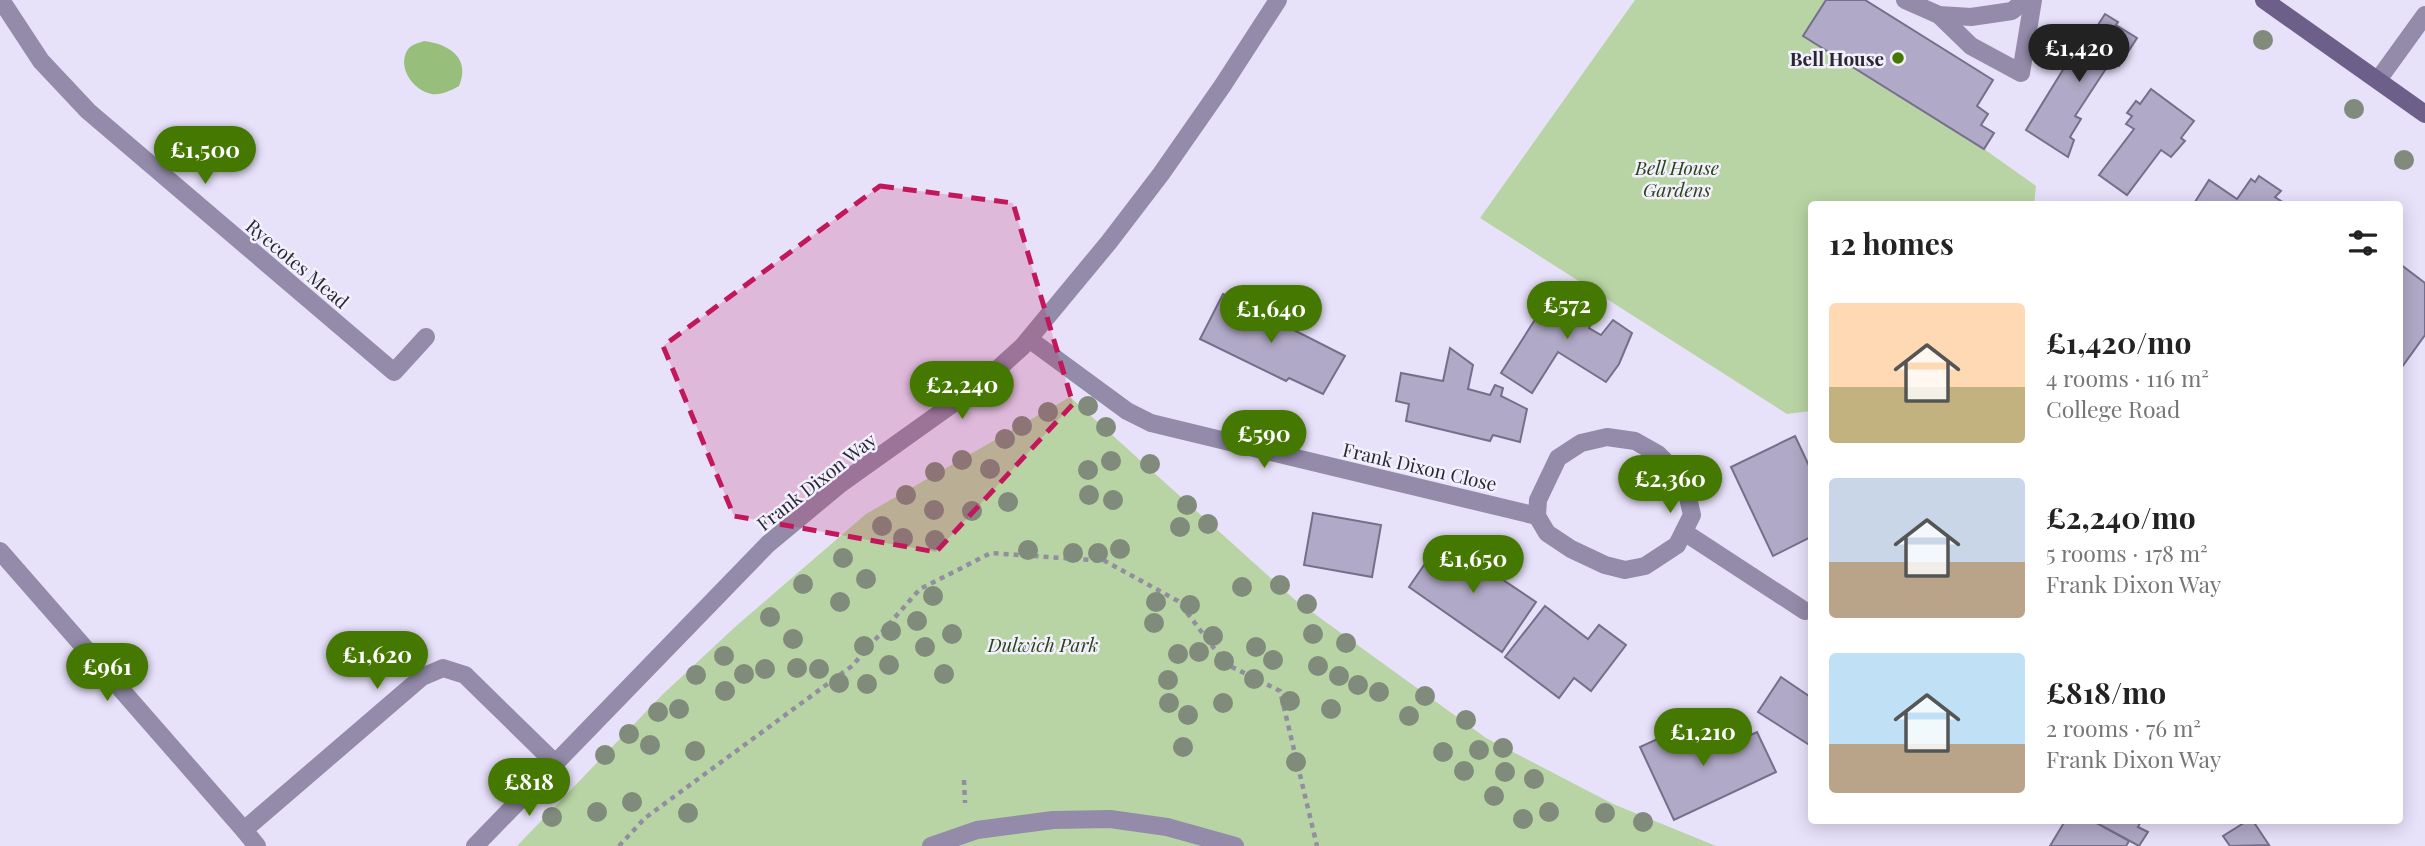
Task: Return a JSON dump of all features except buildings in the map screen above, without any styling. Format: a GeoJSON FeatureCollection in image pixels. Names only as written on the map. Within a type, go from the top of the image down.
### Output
{"type":"FeatureCollection","features":[{"type":"Feature","properties":{"kind":"street","name":"Ryecotes Mead"},"geometry":{"type":"LineString","coordinates":[[1,0],[41,61],[88,111],[394,372],[426,337]]}},
{"type":"Feature","properties":{"kind":"street","name":"Frank Dixon Way"},"geometry":{"type":"LineString","coordinates":[[475,846],[768,544],[839,485],[982,383],[1030,339],[1109,243],[1161,174],[1278,0]]}},
{"type":"Feature","properties":{"kind":"street"},"geometry":{"type":"LineString","coordinates":[[1905,0],[1939,15],[1971,17],[2012,11],[2025,0]]}},
{"type":"Feature","properties":{"kind":"street"},"geometry":{"type":"LineString","coordinates":[[1939,15],[1971,46],[2021,73],[2033,0]]}},
{"type":"Feature","properties":{"kind":"street"},"geometry":{"type":"LineString","coordinates":[[2264,0],[2425,114]]}},
{"type":"Feature","properties":{"kind":"street"},"geometry":{"type":"LineString","coordinates":[[2378,80],[2425,16]]}},
{"type":"Feature","properties":{"kind":"street","name":"Frank Dixon Close"},"geometry":{"type":"LineString","coordinates":[[1030,339],[1127,411],[1151,423],[1537,516]]}},
{"type":"Feature","properties":{"kind":"street"},"geometry":{"type":"LineString","coordinates":[[1607,438],[1635,442],[1658,454],[1686,489],[1692,515],[1684,532],[1677,545],[1645,566],[1625,570],[1605,565],[1558,542],[1542,527],[1537,516],[1538,500],[1558,458],[1581,443],[1607,438]]}},
{"type":"Feature","properties":{"kind":"street"},"geometry":{"type":"LineString","coordinates":[[1684,532],[1805,611]]}},
{"type":"Feature","properties":{"kind":"street"},"geometry":{"type":"LineString","coordinates":[[0,551],[257,846]]}},
{"type":"Feature","properties":{"kind":"street"},"geometry":{"type":"LineString","coordinates":[[244,830],[422,677],[443,668],[466,675],[555,763]]}},
{"type":"Feature","properties":{"kind":"street"},"geometry":{"type":"LineString","coordinates":[[931,846],[977,830],[1053,820],[1110,819],[1167,827],[1235,846]]}},
{"type":"Feature","properties":{"kind":"path"},"geometry":{"type":"LineString","coordinates":[[619,846],[645,818],[852,666],[920,589],[991,552],[1105,561],[1178,601],[1226,664],[1280,691],[1317,846]]}},
{"type":"Feature","properties":{"kind":"highlighted area"},"geometry":{"type":"Polygon","coordinates":[[[880,186],[1013,203],[1073,404],[936,552],[734,516],[663,346],[880,186]]]}},
{"type":"Feature","properties":{"kind":"green space","name":"Bell House Gardens"},"geometry":{"type":"Polygon","coordinates":[[[1635,0],[1826,0],[1803,37],[1984,149],[2036,186],[2034,201],[1808,201],[1808,411],[1787,414],[1480,218],[1635,0]]]}},
{"type":"Feature","properties":{"kind":"green space","name":"Dulwich Park"},"geometry":{"type":"Polygon","coordinates":[[[1070,397],[1294,599],[1486,738],[1613,804],[1716,846],[517,846],[662,695],[735,627],[866,514],[1070,397]]]}},
{"type":"Feature","properties":{"kind":"shaded area"},"geometry":{"type":"Polygon","coordinates":[[[424,41],[442,45],[460,60],[462,76],[459,86],[444,93],[432,94],[411,81],[405,68],[405,54],[409,48],[424,41]]]}},
{"type":"Feature","properties":{"kind":"place","name":"Bell House"},"geometry":{"type":"Point","coordinates":[1898,58]}}]}
